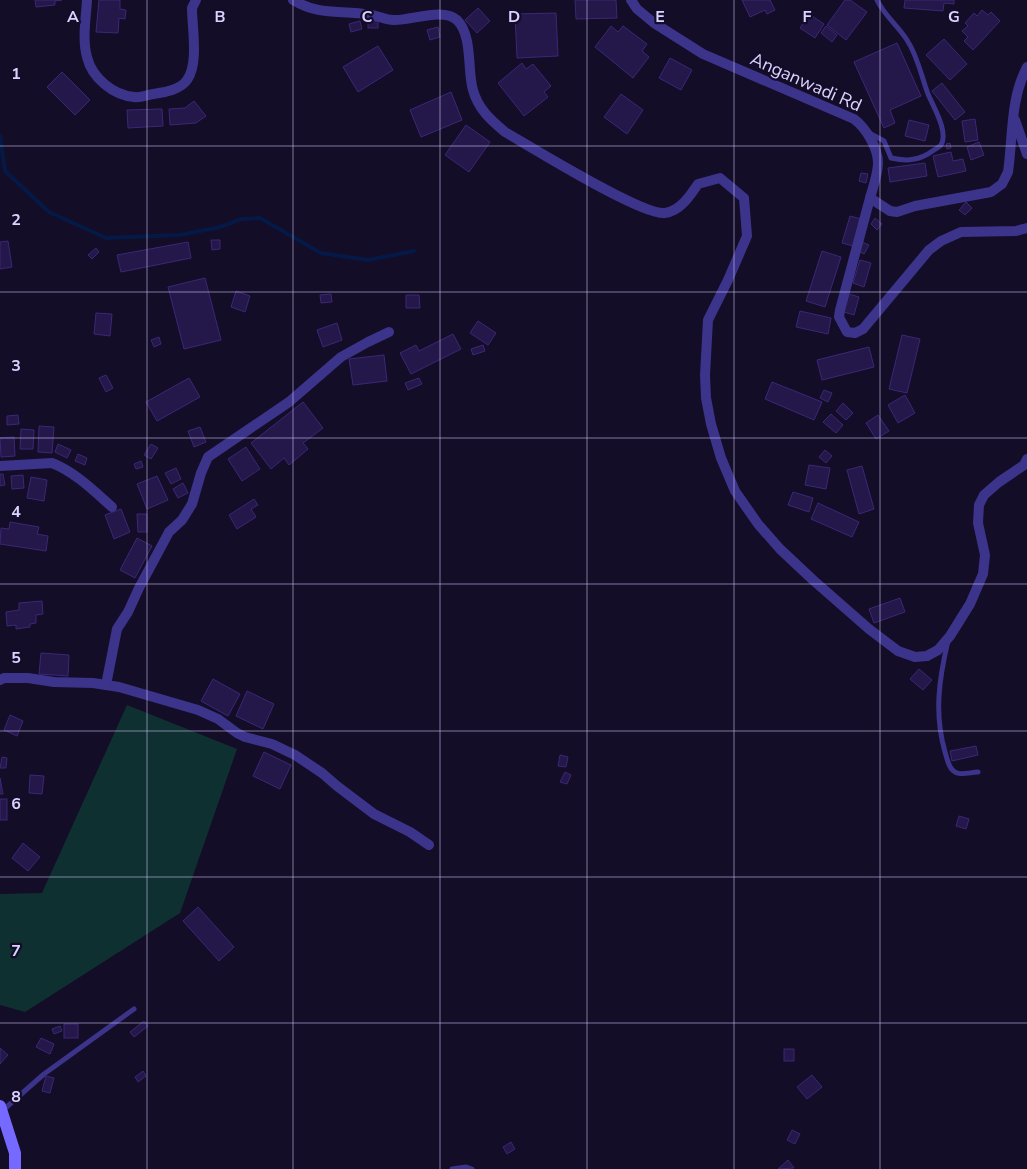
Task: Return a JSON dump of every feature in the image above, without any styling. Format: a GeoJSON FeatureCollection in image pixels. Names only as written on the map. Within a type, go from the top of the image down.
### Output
{"type":"FeatureCollection","features":[{"type":"Feature","properties":{"kind":"street"},"geometry":{"type":"LineString","coordinates":[[87,0],[85,36],[87,57],[92,70],[108,88],[135,97],[172,91],[187,80],[193,66],[192,8],[196,0]]}},
{"type":"Feature","properties":{"kind":"street"},"geometry":{"type":"LineString","coordinates":[[293,0],[320,12],[371,15],[394,20],[440,14],[450,16],[457,21],[465,34],[473,90],[478,103],[488,118],[505,132],[632,204],[657,214],[668,213],[688,200],[698,184],[720,178],[744,198],[747,236],[708,320],[704,374],[706,398],[721,458],[735,491],[758,524],[780,549],[868,629],[898,651],[915,657],[927,656],[938,650],[950,636],[970,604],[983,574],[985,555],[978,523],[979,505],[984,495],[1024,465],[1027,460]]}},
{"type":"Feature","properties":{"kind":"street","name":"Anganwadi Rd"},"geometry":{"type":"LineString","coordinates":[[631,0],[637,9],[654,23],[703,54],[854,120],[862,125],[868,133],[878,163],[840,310],[839,318],[847,332],[855,333],[863,329],[929,250],[941,241],[960,232],[1016,231],[1027,228]]}},
{"type":"Feature","properties":{"kind":"street"},"geometry":{"type":"LineString","coordinates":[[870,198],[890,211],[897,212],[915,206],[991,192],[997,189],[1008,172],[1014,115],[1020,81],[1027,67]]}},
{"type":"Feature","properties":{"kind":"street"},"geometry":{"type":"LineString","coordinates":[[1014,115],[1027,154]]}},
{"type":"Feature","properties":{"kind":"street"},"geometry":{"type":"LineString","coordinates":[[106,685],[117,629],[128,612],[169,532],[182,520],[192,504],[208,457],[289,402],[342,357],[389,332]]}},
{"type":"Feature","properties":{"kind":"street"},"geometry":{"type":"LineString","coordinates":[[0,466],[52,463],[60,466],[77,478],[112,507]]}},
{"type":"Feature","properties":{"kind":"street"},"geometry":{"type":"LineString","coordinates":[[0,680],[4,678],[28,678],[54,682],[119,686],[198,710],[218,718],[245,737],[272,744],[295,755],[322,773],[336,786],[374,814],[410,832],[429,845]]}},
{"type":"Feature","properties":{"kind":"street"},"geometry":{"type":"LineString","coordinates":[[1,1109],[15,1152],[15,1169]]}},
{"type":"Feature","properties":{"kind":"lane"},"geometry":{"type":"LineString","coordinates":[[868,133],[884,141],[891,158],[907,161],[920,158],[940,146],[943,137],[942,128],[918,61],[907,39],[881,8],[877,0]]}},
{"type":"Feature","properties":{"kind":"lane"},"geometry":{"type":"LineString","coordinates":[[950,636],[941,672],[938,705],[939,734],[947,760],[954,772],[959,774],[978,772]]}},
{"type":"Feature","properties":{"kind":"lane"},"geometry":{"type":"LineString","coordinates":[[1,1109],[44,1074],[134,1009]]}},
{"type":"Feature","properties":{"kind":"lane"},"geometry":{"type":"LineString","coordinates":[[452,1169],[466,1167],[472,1169]]}},
{"type":"Feature","properties":{"kind":"green space"},"geometry":{"type":"Polygon","coordinates":[[[127,705],[237,749],[180,913],[25,1012],[0,1005],[0,894],[42,893],[127,705]]]}},
{"type":"Feature","properties":{"kind":"building"},"geometry":{"type":"Polygon","coordinates":[[[35,0],[62,0],[55,1],[55,5],[36,7],[35,0]]]}},
{"type":"Feature","properties":{"kind":"building"},"geometry":{"type":"Polygon","coordinates":[[[99,0],[120,0],[120,9],[126,10],[125,19],[119,18],[118,33],[96,32],[99,0]]]}},
{"type":"Feature","properties":{"kind":"building"},"geometry":{"type":"Polygon","coordinates":[[[575,0],[616,0],[617,18],[576,19],[575,0]]]}},
{"type":"Feature","properties":{"kind":"building"},"geometry":{"type":"Polygon","coordinates":[[[742,0],[770,0],[775,10],[767,14],[765,10],[750,17],[742,0]]]}},
{"type":"Feature","properties":{"kind":"building"},"geometry":{"type":"Polygon","coordinates":[[[845,0],[850,0],[867,12],[846,40],[827,25],[845,0]]]}},
{"type":"Feature","properties":{"kind":"building"},"geometry":{"type":"Polygon","coordinates":[[[905,0],[954,0],[954,4],[944,3],[943,11],[904,8],[905,0]]]}},
{"type":"Feature","properties":{"kind":"building"},"geometry":{"type":"Polygon","coordinates":[[[478,8],[490,21],[477,33],[465,20],[478,8]]]}},
{"type":"Feature","properties":{"kind":"building"},"geometry":{"type":"Polygon","coordinates":[[[982,10],[988,15],[991,12],[1000,21],[973,50],[964,41],[968,37],[962,31],[968,26],[965,23],[974,13],[977,16],[982,10]]]}},
{"type":"Feature","properties":{"kind":"building"},"geometry":{"type":"Polygon","coordinates":[[[556,13],[558,56],[517,58],[515,14],[556,13]]]}},
{"type":"Feature","properties":{"kind":"building"},"geometry":{"type":"Polygon","coordinates":[[[809,14],[824,24],[815,38],[800,28],[809,14]]]}},
{"type":"Feature","properties":{"kind":"building"},"geometry":{"type":"Polygon","coordinates":[[[360,21],[362,29],[351,32],[349,24],[360,21]]]}},
{"type":"Feature","properties":{"kind":"building"},"geometry":{"type":"Polygon","coordinates":[[[368,21],[378,21],[378,28],[368,28],[368,21]]]}},
{"type":"Feature","properties":{"kind":"building"},"geometry":{"type":"Polygon","coordinates":[[[611,26],[618,32],[623,26],[647,44],[642,51],[649,57],[633,78],[595,47],[611,26]]]}},
{"type":"Feature","properties":{"kind":"building"},"geometry":{"type":"Polygon","coordinates":[[[826,26],[837,35],[832,42],[821,33],[826,26]]]}},
{"type":"Feature","properties":{"kind":"building"},"geometry":{"type":"Polygon","coordinates":[[[438,27],[440,37],[430,40],[427,30],[438,27]]]}},
{"type":"Feature","properties":{"kind":"building"},"geometry":{"type":"Polygon","coordinates":[[[944,39],[967,64],[950,80],[926,55],[944,39]]]}},
{"type":"Feature","properties":{"kind":"building"},"geometry":{"type":"Polygon","coordinates":[[[897,43],[921,96],[890,110],[895,123],[884,128],[854,62],[897,43]]]}},
{"type":"Feature","properties":{"kind":"building"},"geometry":{"type":"Polygon","coordinates":[[[378,46],[393,70],[358,92],[343,67],[378,46]]]}},
{"type":"Feature","properties":{"kind":"building"},"geometry":{"type":"Polygon","coordinates":[[[670,58],[692,70],[681,90],[659,78],[670,58]]]}},
{"type":"Feature","properties":{"kind":"building"},"geometry":{"type":"Polygon","coordinates":[[[522,63],[526,69],[533,64],[551,86],[544,92],[548,97],[524,116],[498,83],[522,63]]]}},
{"type":"Feature","properties":{"kind":"building"},"geometry":{"type":"Polygon","coordinates":[[[62,72],[90,100],[75,115],[47,87],[62,72]]]}},
{"type":"Feature","properties":{"kind":"building"},"geometry":{"type":"Polygon","coordinates":[[[942,83],[965,112],[955,120],[932,91],[942,83]]]}},
{"type":"Feature","properties":{"kind":"building"},"geometry":{"type":"Polygon","coordinates":[[[451,92],[462,120],[421,137],[410,110],[451,92]]]}},
{"type":"Feature","properties":{"kind":"building"},"geometry":{"type":"Polygon","coordinates":[[[621,94],[643,110],[627,134],[604,117],[621,94]]]}},
{"type":"Feature","properties":{"kind":"building"},"geometry":{"type":"Polygon","coordinates":[[[194,101],[206,116],[196,123],[170,125],[169,109],[185,108],[194,101]]]}},
{"type":"Feature","properties":{"kind":"building"},"geometry":{"type":"Polygon","coordinates":[[[162,109],[163,126],[128,128],[127,110],[162,109]]]}},
{"type":"Feature","properties":{"kind":"building"},"geometry":{"type":"Polygon","coordinates":[[[975,119],[978,140],[965,142],[962,121],[975,119]]]}},
{"type":"Feature","properties":{"kind":"building"},"geometry":{"type":"Polygon","coordinates":[[[909,120],[929,125],[925,141],[905,136],[909,120]]]}},
{"type":"Feature","properties":{"kind":"building"},"geometry":{"type":"Polygon","coordinates":[[[466,125],[490,142],[469,172],[445,155],[466,125]]]}},
{"type":"Feature","properties":{"kind":"building"},"geometry":{"type":"Polygon","coordinates":[[[979,142],[984,155],[971,160],[967,147],[979,142]]]}},
{"type":"Feature","properties":{"kind":"building"},"geometry":{"type":"Polygon","coordinates":[[[950,143],[951,148],[947,149],[946,144],[950,143]]]}},
{"type":"Feature","properties":{"kind":"building"},"geometry":{"type":"Polygon","coordinates":[[[951,152],[953,161],[963,159],[966,171],[938,177],[933,156],[951,152]]]}},
{"type":"Feature","properties":{"kind":"building"},"geometry":{"type":"Polygon","coordinates":[[[925,163],[927,176],[890,182],[888,168],[925,163]]]}},
{"type":"Feature","properties":{"kind":"building"},"geometry":{"type":"Polygon","coordinates":[[[861,173],[868,174],[866,183],[859,181],[861,173]]]}},
{"type":"Feature","properties":{"kind":"building"},"geometry":{"type":"Polygon","coordinates":[[[966,202],[972,208],[965,215],[959,210],[966,202]]]}},
{"type":"Feature","properties":{"kind":"building"},"geometry":{"type":"Polygon","coordinates":[[[850,216],[861,219],[853,246],[842,243],[850,216]]]}},
{"type":"Feature","properties":{"kind":"building"},"geometry":{"type":"Polygon","coordinates":[[[875,218],[882,224],[877,230],[871,224],[875,218]]]}},
{"type":"Feature","properties":{"kind":"building"},"geometry":{"type":"Polygon","coordinates":[[[211,240],[220,240],[220,249],[212,250],[211,240]]]}},
{"type":"Feature","properties":{"kind":"building"},"geometry":{"type":"Polygon","coordinates":[[[8,241],[12,267],[0,269],[0,242],[8,241]]]}},
{"type":"Feature","properties":{"kind":"building"},"geometry":{"type":"Polygon","coordinates":[[[188,242],[191,258],[121,272],[117,255],[188,242]]]}},
{"type":"Feature","properties":{"kind":"building"},"geometry":{"type":"Polygon","coordinates":[[[862,242],[869,245],[864,254],[857,250],[862,242]]]}},
{"type":"Feature","properties":{"kind":"building"},"geometry":{"type":"Polygon","coordinates":[[[96,248],[99,252],[92,259],[88,255],[96,248]]]}},
{"type":"Feature","properties":{"kind":"building"},"geometry":{"type":"Polygon","coordinates":[[[822,251],[841,257],[825,307],[806,301],[822,251]]]}},
{"type":"Feature","properties":{"kind":"building"},"geometry":{"type":"Polygon","coordinates":[[[860,260],[871,263],[864,287],[853,283],[860,260]]]}},
{"type":"Feature","properties":{"kind":"building"},"geometry":{"type":"Polygon","coordinates":[[[205,278],[221,340],[184,349],[168,287],[205,278]]]}},
{"type":"Feature","properties":{"kind":"building"},"geometry":{"type":"Polygon","coordinates":[[[236,291],[250,296],[245,312],[231,307],[236,291]]]}},
{"type":"Feature","properties":{"kind":"building"},"geometry":{"type":"Polygon","coordinates":[[[331,294],[332,302],[321,303],[320,295],[331,294]]]}},
{"type":"Feature","properties":{"kind":"building"},"geometry":{"type":"Polygon","coordinates":[[[849,294],[859,297],[854,315],[844,312],[849,294]]]}},
{"type":"Feature","properties":{"kind":"building"},"geometry":{"type":"Polygon","coordinates":[[[406,295],[419,295],[420,308],[406,308],[406,295]]]}},
{"type":"Feature","properties":{"kind":"building"},"geometry":{"type":"Polygon","coordinates":[[[800,311],[831,318],[828,334],[796,327],[800,311]]]}},
{"type":"Feature","properties":{"kind":"building"},"geometry":{"type":"Polygon","coordinates":[[[96,313],[112,314],[110,336],[94,334],[96,313]]]}},
{"type":"Feature","properties":{"kind":"building"},"geometry":{"type":"Polygon","coordinates":[[[478,321],[496,333],[488,345],[470,333],[478,321]]]}},
{"type":"Feature","properties":{"kind":"building"},"geometry":{"type":"Polygon","coordinates":[[[337,323],[342,340],[323,347],[317,330],[337,323]]]}},
{"type":"Feature","properties":{"kind":"building"},"geometry":{"type":"Polygon","coordinates":[[[453,334],[461,349],[411,374],[400,353],[416,345],[419,351],[453,334]]]}},
{"type":"Feature","properties":{"kind":"building"},"geometry":{"type":"Polygon","coordinates":[[[902,335],[920,339],[907,393],[889,389],[902,335]]]}},
{"type":"Feature","properties":{"kind":"building"},"geometry":{"type":"Polygon","coordinates":[[[159,337],[161,344],[154,347],[151,340],[159,337]]]}},
{"type":"Feature","properties":{"kind":"building"},"geometry":{"type":"Polygon","coordinates":[[[483,345],[485,351],[473,355],[471,349],[483,345]]]}},
{"type":"Feature","properties":{"kind":"building"},"geometry":{"type":"Polygon","coordinates":[[[869,347],[874,367],[822,380],[817,360],[869,347]]]}},
{"type":"Feature","properties":{"kind":"building"},"geometry":{"type":"Polygon","coordinates":[[[384,355],[387,381],[353,385],[349,359],[384,355]]]}},
{"type":"Feature","properties":{"kind":"building"},"geometry":{"type":"Polygon","coordinates":[[[106,375],[113,388],[106,392],[99,378],[106,375]]]}},
{"type":"Feature","properties":{"kind":"building"},"geometry":{"type":"Polygon","coordinates":[[[189,378],[200,397],[157,421],[146,402],[189,378]]]}},
{"type":"Feature","properties":{"kind":"building"},"geometry":{"type":"Polygon","coordinates":[[[419,378],[422,384],[408,390],[405,383],[419,378]]]}},
{"type":"Feature","properties":{"kind":"building"},"geometry":{"type":"Polygon","coordinates":[[[772,382],[822,402],[814,420],[765,399],[772,382]]]}},
{"type":"Feature","properties":{"kind":"building"},"geometry":{"type":"Polygon","coordinates":[[[824,390],[832,393],[828,402],[820,398],[824,390]]]}},
{"type":"Feature","properties":{"kind":"building"},"geometry":{"type":"Polygon","coordinates":[[[905,395],[915,413],[898,423],[888,405],[905,395]]]}},
{"type":"Feature","properties":{"kind":"building"},"geometry":{"type":"Polygon","coordinates":[[[303,402],[323,428],[303,443],[308,449],[289,465],[284,458],[271,469],[251,443],[303,402]]]}},
{"type":"Feature","properties":{"kind":"building"},"geometry":{"type":"Polygon","coordinates":[[[843,403],[853,413],[846,420],[836,411],[843,403]]]}},
{"type":"Feature","properties":{"kind":"building"},"geometry":{"type":"Polygon","coordinates":[[[831,414],[843,425],[836,433],[823,422],[831,414]]]}},
{"type":"Feature","properties":{"kind":"building"},"geometry":{"type":"Polygon","coordinates":[[[18,415],[19,424],[7,425],[7,416],[18,415]]]}},
{"type":"Feature","properties":{"kind":"building"},"geometry":{"type":"Polygon","coordinates":[[[878,415],[889,431],[876,439],[866,423],[878,415]]]}},
{"type":"Feature","properties":{"kind":"building"},"geometry":{"type":"Polygon","coordinates":[[[39,426],[54,427],[52,453],[38,452],[39,426]]]}},
{"type":"Feature","properties":{"kind":"building"},"geometry":{"type":"Polygon","coordinates":[[[200,427],[206,442],[194,447],[188,431],[200,427]]]}},
{"type":"Feature","properties":{"kind":"building"},"geometry":{"type":"Polygon","coordinates":[[[21,429],[34,430],[33,449],[20,449],[21,429]]]}},
{"type":"Feature","properties":{"kind":"building"},"geometry":{"type":"Polygon","coordinates":[[[14,437],[15,456],[1,457],[0,438],[14,437]]]}},
{"type":"Feature","properties":{"kind":"building"},"geometry":{"type":"Polygon","coordinates":[[[58,444],[71,450],[67,458],[55,452],[58,444]]]}},
{"type":"Feature","properties":{"kind":"building"},"geometry":{"type":"Polygon","coordinates":[[[151,444],[158,448],[151,459],[144,455],[151,444]]]}},
{"type":"Feature","properties":{"kind":"building"},"geometry":{"type":"Polygon","coordinates":[[[246,447],[260,469],[242,481],[228,459],[246,447]]]}},
{"type":"Feature","properties":{"kind":"building"},"geometry":{"type":"Polygon","coordinates":[[[825,450],[832,456],[826,463],[819,457],[825,450]]]}},
{"type":"Feature","properties":{"kind":"building"},"geometry":{"type":"Polygon","coordinates":[[[78,454],[87,458],[85,465],[75,461],[78,454]]]}},
{"type":"Feature","properties":{"kind":"building"},"geometry":{"type":"Polygon","coordinates":[[[141,461],[143,467],[136,469],[134,464],[141,461]]]}},
{"type":"Feature","properties":{"kind":"building"},"geometry":{"type":"Polygon","coordinates":[[[809,465],[830,468],[826,489],[805,485],[809,465]]]}},
{"type":"Feature","properties":{"kind":"building"},"geometry":{"type":"Polygon","coordinates":[[[862,466],[874,509],[859,514],[847,470],[862,466]]]}},
{"type":"Feature","properties":{"kind":"building"},"geometry":{"type":"Polygon","coordinates":[[[176,468],[181,479],[171,484],[165,473],[176,468]]]}},
{"type":"Feature","properties":{"kind":"building"},"geometry":{"type":"Polygon","coordinates":[[[0,474],[3,474],[5,485],[0,486],[0,474]]]}},
{"type":"Feature","properties":{"kind":"building"},"geometry":{"type":"Polygon","coordinates":[[[23,475],[24,488],[12,489],[11,476],[23,475]]]}},
{"type":"Feature","properties":{"kind":"building"},"geometry":{"type":"Polygon","coordinates":[[[157,476],[168,500],[147,509],[137,484],[157,476]]]}},
{"type":"Feature","properties":{"kind":"building"},"geometry":{"type":"Polygon","coordinates":[[[31,477],[47,480],[44,501],[27,498],[31,477]]]}},
{"type":"Feature","properties":{"kind":"building"},"geometry":{"type":"Polygon","coordinates":[[[183,483],[188,493],[178,498],[173,489],[183,483]]]}},
{"type":"Feature","properties":{"kind":"building"},"geometry":{"type":"Polygon","coordinates":[[[793,492],[813,498],[809,512],[788,505],[793,492]]]}},
{"type":"Feature","properties":{"kind":"building"},"geometry":{"type":"Polygon","coordinates":[[[254,499],[258,505],[251,509],[256,517],[237,529],[229,515],[254,499]]]}},
{"type":"Feature","properties":{"kind":"building"},"geometry":{"type":"Polygon","coordinates":[[[818,503],[859,522],[852,537],[811,519],[818,503]]]}},
{"type":"Feature","properties":{"kind":"building"},"geometry":{"type":"Polygon","coordinates":[[[121,509],[130,532],[114,539],[105,515],[121,509]]]}},
{"type":"Feature","properties":{"kind":"building"},"geometry":{"type":"Polygon","coordinates":[[[137,514],[147,514],[147,532],[138,532],[137,514]]]}},
{"type":"Feature","properties":{"kind":"building"},"geometry":{"type":"Polygon","coordinates":[[[10,522],[39,527],[37,534],[48,536],[46,551],[0,544],[1,528],[9,529],[10,522]]]}},
{"type":"Feature","properties":{"kind":"building"},"geometry":{"type":"Polygon","coordinates":[[[137,538],[152,546],[135,578],[120,570],[137,538]]]}},
{"type":"Feature","properties":{"kind":"building"},"geometry":{"type":"Polygon","coordinates":[[[900,598],[905,612],[874,623],[869,609],[900,598]]]}},
{"type":"Feature","properties":{"kind":"building"},"geometry":{"type":"Polygon","coordinates":[[[42,601],[43,614],[36,615],[36,623],[30,624],[30,627],[16,629],[16,625],[7,626],[6,612],[19,610],[19,603],[42,601]]]}},
{"type":"Feature","properties":{"kind":"building"},"geometry":{"type":"Polygon","coordinates":[[[41,653],[69,655],[68,676],[39,674],[41,653]]]}},
{"type":"Feature","properties":{"kind":"building"},"geometry":{"type":"Polygon","coordinates":[[[919,669],[932,680],[923,690],[910,679],[919,669]]]}},
{"type":"Feature","properties":{"kind":"building"},"geometry":{"type":"Polygon","coordinates":[[[213,679],[240,694],[228,716],[201,701],[213,679]]]}},
{"type":"Feature","properties":{"kind":"building"},"geometry":{"type":"Polygon","coordinates":[[[247,691],[274,704],[263,729],[236,716],[247,691]]]}},
{"type":"Feature","properties":{"kind":"building"},"geometry":{"type":"Polygon","coordinates":[[[10,715],[23,721],[17,736],[4,730],[10,715]]]}},
{"type":"Feature","properties":{"kind":"building"},"geometry":{"type":"Polygon","coordinates":[[[976,746],[978,755],[952,761],[950,751],[976,746]]]}},
{"type":"Feature","properties":{"kind":"building"},"geometry":{"type":"Polygon","coordinates":[[[264,752],[291,765],[280,789],[253,776],[264,752]]]}},
{"type":"Feature","properties":{"kind":"building"},"geometry":{"type":"Polygon","coordinates":[[[560,755],[568,757],[566,767],[558,766],[560,755]]]}},
{"type":"Feature","properties":{"kind":"building"},"geometry":{"type":"Polygon","coordinates":[[[2,757],[7,758],[6,768],[0,768],[2,757]]]}},
{"type":"Feature","properties":{"kind":"building"},"geometry":{"type":"Polygon","coordinates":[[[565,772],[571,775],[567,784],[560,782],[565,772]]]}},
{"type":"Feature","properties":{"kind":"building"},"geometry":{"type":"Polygon","coordinates":[[[30,775],[44,776],[42,794],[29,793],[30,775]]]}},
{"type":"Feature","properties":{"kind":"building"},"geometry":{"type":"Polygon","coordinates":[[[0,778],[3,794],[0,794],[0,778]]]}},
{"type":"Feature","properties":{"kind":"building"},"geometry":{"type":"Polygon","coordinates":[[[0,799],[7,799],[7,820],[0,820],[0,799]]]}},
{"type":"Feature","properties":{"kind":"building"},"geometry":{"type":"Polygon","coordinates":[[[959,816],[969,819],[966,829],[956,826],[959,816]]]}},
{"type":"Feature","properties":{"kind":"building"},"geometry":{"type":"Polygon","coordinates":[[[23,843],[40,857],[28,871],[12,858],[23,843]]]}},
{"type":"Feature","properties":{"kind":"building"},"geometry":{"type":"Polygon","coordinates":[[[198,907],[234,947],[219,961],[183,921],[198,907]]]}},
{"type":"Feature","properties":{"kind":"building"},"geometry":{"type":"Polygon","coordinates":[[[144,1021],[148,1026],[134,1037],[130,1032],[144,1021]]]}},
{"type":"Feature","properties":{"kind":"building"},"geometry":{"type":"Polygon","coordinates":[[[64,1024],[78,1024],[78,1038],[64,1038],[64,1024]]]}},
{"type":"Feature","properties":{"kind":"building"},"geometry":{"type":"Polygon","coordinates":[[[60,1026],[62,1031],[54,1034],[52,1029],[60,1026]]]}},
{"type":"Feature","properties":{"kind":"building"},"geometry":{"type":"Polygon","coordinates":[[[41,1038],[54,1044],[50,1054],[36,1047],[41,1038]]]}},
{"type":"Feature","properties":{"kind":"building"},"geometry":{"type":"Polygon","coordinates":[[[0,1048],[8,1055],[0,1064],[0,1048]]]}},
{"type":"Feature","properties":{"kind":"building"},"geometry":{"type":"Polygon","coordinates":[[[784,1049],[794,1049],[794,1061],[784,1061],[784,1049]]]}},
{"type":"Feature","properties":{"kind":"building"},"geometry":{"type":"Polygon","coordinates":[[[143,1071],[146,1076],[138,1082],[135,1077],[143,1071]]]}},
{"type":"Feature","properties":{"kind":"building"},"geometry":{"type":"Polygon","coordinates":[[[812,1075],[822,1087],[807,1099],[797,1087],[812,1075]]]}},
{"type":"Feature","properties":{"kind":"building"},"geometry":{"type":"Polygon","coordinates":[[[46,1076],[54,1078],[50,1093],[42,1091],[46,1076]]]}},
{"type":"Feature","properties":{"kind":"building"},"geometry":{"type":"Polygon","coordinates":[[[792,1130],[800,1134],[795,1144],[787,1140],[792,1130]]]}},
{"type":"Feature","properties":{"kind":"building"},"geometry":{"type":"Polygon","coordinates":[[[511,1142],[515,1149],[507,1154],[503,1147],[511,1142]]]}},
{"type":"Feature","properties":{"kind":"building"},"geometry":{"type":"Polygon","coordinates":[[[788,1160],[794,1168],[778,1169],[788,1160]]]}},
{"type":"Feature","properties":{"kind":"waterway"},"geometry":{"type":"LineString","coordinates":[[0,136],[5,171],[49,212],[106,238],[179,235],[221,227],[241,219],[260,218],[321,253],[368,260],[414,251]]}}]}
